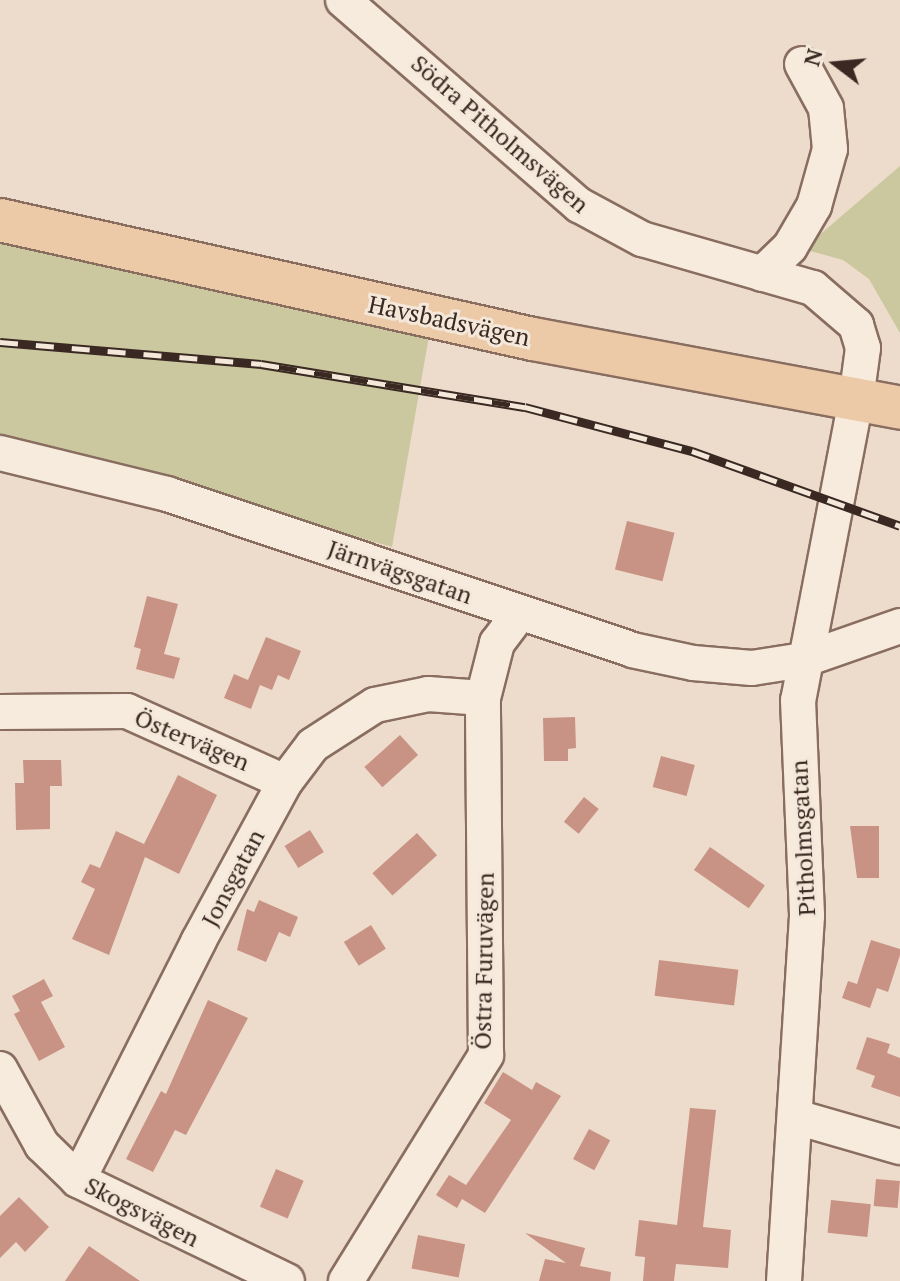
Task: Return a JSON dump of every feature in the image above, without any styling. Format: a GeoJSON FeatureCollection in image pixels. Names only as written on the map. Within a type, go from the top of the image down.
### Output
{"type":"FeatureCollection","features":[{"type":"Feature","properties":{"kind":"main road","name":"Havsbadsvägen"},"geometry":{"type":"LineString","coordinates":[[0,220],[309,292],[900,408]]}},
{"type":"Feature","properties":{"kind":"street","name":"Södra Pitholmsvägen"},"geometry":{"type":"LineString","coordinates":[[343,0],[579,205],[642,239],[813,288],[856,325],[863,348],[856,400]]}},
{"type":"Feature","properties":{"kind":"street"},"geometry":{"type":"LineString","coordinates":[[762,274],[790,247],[814,206],[830,149],[826,108],[802,64]]}},
{"type":"Feature","properties":{"kind":"street","name":"Pitholmsgatan"},"geometry":{"type":"LineString","coordinates":[[784,1281],[807,916],[798,739],[803,660],[856,400]]}},
{"type":"Feature","properties":{"kind":"street","name":"Järnvägsgatan"},"geometry":{"type":"LineString","coordinates":[[0,453],[167,494],[520,613],[693,663],[752,668],[803,660],[900,626]]}},
{"type":"Feature","properties":{"kind":"street","name":"Östra Furuvägen"},"geometry":{"type":"LineString","coordinates":[[346,1281],[486,1055],[483,698],[497,643],[520,613]]}},
{"type":"Feature","properties":{"kind":"street","name":"Jonsgatan"},"geometry":{"type":"LineString","coordinates":[[78,1180],[285,782],[313,745],[375,705],[428,694],[483,698]]}},
{"type":"Feature","properties":{"kind":"street","name":"Östervägen"},"geometry":{"type":"LineString","coordinates":[[0,712],[127,711],[285,782]]}},
{"type":"Feature","properties":{"kind":"street","name":"Skogsvägen"},"geometry":{"type":"LineString","coordinates":[[0,1069],[42,1145],[78,1180],[287,1281]]}},
{"type":"Feature","properties":{"kind":"street"},"geometry":{"type":"LineString","coordinates":[[796,1117],[900,1147]]}},
{"type":"Feature","properties":{"kind":"shaded area"},"geometry":{"type":"Polygon","coordinates":[[[900,166],[900,333],[869,279],[843,260],[803,249],[900,166]]]}},
{"type":"Feature","properties":{"kind":"shaded area"},"geometry":{"type":"Polygon","coordinates":[[[0,239],[429,336],[392,547],[0,434],[0,239]]]}},
{"type":"Feature","properties":{"kind":"building"},"geometry":{"type":"Polygon","coordinates":[[[627,521],[675,533],[662,581],[615,570],[627,521]]]}},
{"type":"Feature","properties":{"kind":"building"},"geometry":{"type":"Polygon","coordinates":[[[147,596],[178,604],[164,654],[180,658],[174,679],[136,669],[141,649],[134,647],[147,596]]]}},
{"type":"Feature","properties":{"kind":"building"},"geometry":{"type":"Polygon","coordinates":[[[266,637],[301,651],[289,680],[278,675],[272,690],[260,685],[251,709],[224,698],[234,674],[248,680],[266,637]]]}},
{"type":"Feature","properties":{"kind":"building"},"geometry":{"type":"Polygon","coordinates":[[[575,717],[576,748],[568,749],[568,761],[544,761],[543,718],[575,717]]]}},
{"type":"Feature","properties":{"kind":"building"},"geometry":{"type":"Polygon","coordinates":[[[400,735],[418,755],[382,787],[364,767],[400,735]]]}},
{"type":"Feature","properties":{"kind":"building"},"geometry":{"type":"Polygon","coordinates":[[[661,756],[695,765],[687,796],[653,787],[661,756]]]}},
{"type":"Feature","properties":{"kind":"building"},"geometry":{"type":"Polygon","coordinates":[[[23,760],[61,760],[62,786],[50,786],[50,829],[16,830],[15,783],[24,783],[23,760]]]}},
{"type":"Feature","properties":{"kind":"building"},"geometry":{"type":"Polygon","coordinates":[[[178,775],[217,795],[179,874],[145,857],[109,955],[72,939],[95,889],[81,882],[90,864],[100,868],[116,831],[144,844],[178,775]]]}},
{"type":"Feature","properties":{"kind":"building"},"geometry":{"type":"Polygon","coordinates":[[[584,797],[599,809],[579,834],[564,822],[584,797]]]}},
{"type":"Feature","properties":{"kind":"building"},"geometry":{"type":"Polygon","coordinates":[[[850,826],[879,826],[879,878],[857,878],[850,826]]]}},
{"type":"Feature","properties":{"kind":"building"},"geometry":{"type":"Polygon","coordinates":[[[310,830],[324,852],[298,868],[285,846],[310,830]]]}},
{"type":"Feature","properties":{"kind":"building"},"geometry":{"type":"Polygon","coordinates":[[[417,833],[437,855],[392,895],[372,873],[417,833]]]}},
{"type":"Feature","properties":{"kind":"building"},"geometry":{"type":"Polygon","coordinates":[[[710,847],[765,885],[749,908],[694,870],[710,847]]]}},
{"type":"Feature","properties":{"kind":"building"},"geometry":{"type":"Polygon","coordinates":[[[259,900],[298,917],[290,937],[279,932],[266,962],[237,950],[247,909],[254,912],[259,900]]]}},
{"type":"Feature","properties":{"kind":"building"},"geometry":{"type":"Polygon","coordinates":[[[371,925],[386,949],[359,966],[344,942],[371,925]]]}},
{"type":"Feature","properties":{"kind":"building"},"geometry":{"type":"Polygon","coordinates":[[[871,940],[900,949],[900,955],[888,992],[877,988],[870,1008],[842,998],[848,981],[857,984],[871,940]]]}},
{"type":"Feature","properties":{"kind":"building"},"geometry":{"type":"Polygon","coordinates":[[[659,960],[738,970],[734,1005],[655,996],[659,960]]]}},
{"type":"Feature","properties":{"kind":"building"},"geometry":{"type":"Polygon","coordinates":[[[44,979],[53,996],[41,1002],[65,1047],[39,1061],[14,1014],[20,1011],[12,996],[44,979]]]}},
{"type":"Feature","properties":{"kind":"building"},"geometry":{"type":"Polygon","coordinates":[[[208,1000],[248,1018],[186,1135],[175,1130],[153,1172],[126,1159],[161,1091],[166,1094],[208,1000]]]}},
{"type":"Feature","properties":{"kind":"building"},"geometry":{"type":"Polygon","coordinates":[[[867,1037],[890,1044],[887,1053],[900,1058],[900,1097],[871,1087],[875,1076],[856,1069],[867,1037]]]}},
{"type":"Feature","properties":{"kind":"building"},"geometry":{"type":"Polygon","coordinates":[[[503,1072],[532,1090],[536,1082],[561,1096],[485,1213],[462,1199],[457,1208],[436,1195],[449,1175],[466,1185],[511,1120],[484,1103],[503,1072]]]}},
{"type":"Feature","properties":{"kind":"building"},"geometry":{"type":"Polygon","coordinates":[[[690,1108],[716,1110],[703,1227],[731,1230],[728,1268],[676,1264],[674,1281],[643,1281],[645,1257],[635,1256],[639,1220],[677,1225],[690,1108]]]}},
{"type":"Feature","properties":{"kind":"building"},"geometry":{"type":"Polygon","coordinates":[[[589,1129],[610,1140],[594,1170],[573,1159],[589,1129]]]}},
{"type":"Feature","properties":{"kind":"building"},"geometry":{"type":"Polygon","coordinates":[[[276,1169],[304,1181],[288,1218],[260,1207],[276,1169]]]}},
{"type":"Feature","properties":{"kind":"building"},"geometry":{"type":"Polygon","coordinates":[[[876,1179],[900,1181],[898,1208],[874,1206],[876,1179]]]}},
{"type":"Feature","properties":{"kind":"building"},"geometry":{"type":"Polygon","coordinates":[[[19,1197],[49,1227],[25,1252],[16,1242],[0,1258],[0,1216],[19,1197]]]}},
{"type":"Feature","properties":{"kind":"building"},"geometry":{"type":"Polygon","coordinates":[[[831,1200],[871,1204],[867,1237],[828,1233],[831,1200]]]}},
{"type":"Feature","properties":{"kind":"building"},"geometry":{"type":"Polygon","coordinates":[[[525,1233],[585,1248],[580,1266],[611,1272],[610,1281],[539,1281],[545,1259],[566,1263],[525,1233]]]}},
{"type":"Feature","properties":{"kind":"building"},"geometry":{"type":"Polygon","coordinates":[[[418,1235],[465,1244],[459,1278],[412,1268],[418,1235]]]}},
{"type":"Feature","properties":{"kind":"building"},"geometry":{"type":"Polygon","coordinates":[[[89,1246],[140,1281],[65,1281],[89,1246]]]}},
{"type":"Feature","properties":{"kind":"railway"},"geometry":{"type":"LineString","coordinates":[[0,342],[261,364],[525,407],[692,451],[900,526]]}}]}
